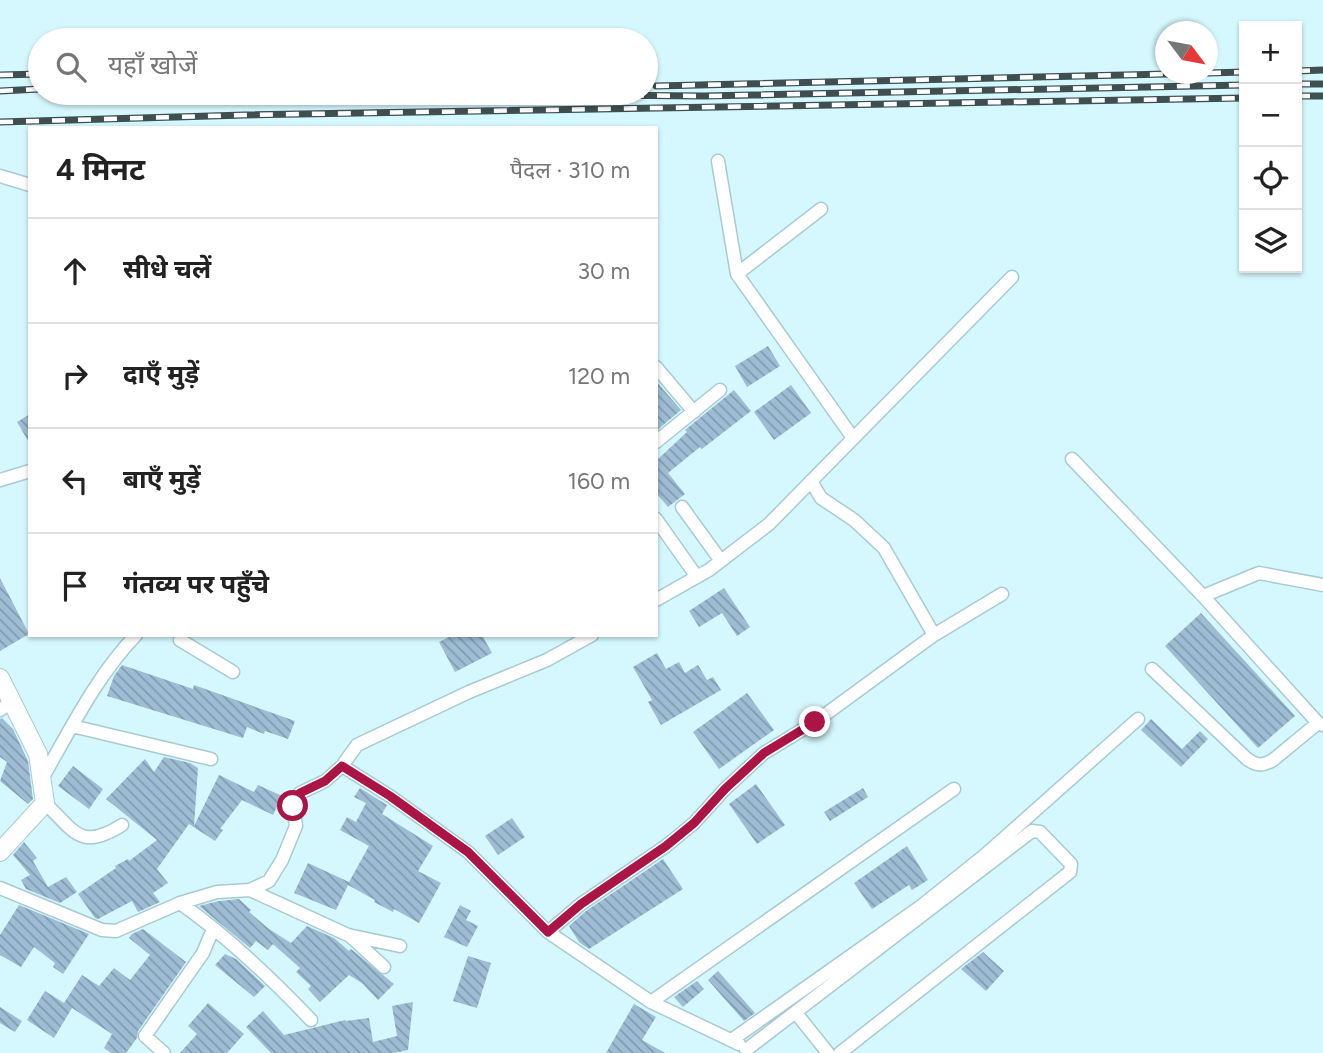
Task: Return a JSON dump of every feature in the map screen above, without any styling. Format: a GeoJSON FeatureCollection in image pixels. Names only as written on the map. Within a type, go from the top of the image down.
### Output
{"type":"FeatureCollection","features":[{"type":"Feature","properties":{"kind":"street"},"geometry":{"type":"LineString","coordinates":[[718,161],[737,274],[853,438]]}},
{"type":"Feature","properties":{"kind":"street"},"geometry":{"type":"LineString","coordinates":[[0,176],[28,184]]}},
{"type":"Feature","properties":{"kind":"street"},"geometry":{"type":"LineString","coordinates":[[737,274],[821,209]]}},
{"type":"Feature","properties":{"kind":"street"},"geometry":{"type":"LineString","coordinates":[[658,599],[721,561],[769,524],[1012,277]]}},
{"type":"Feature","properties":{"kind":"street"},"geometry":{"type":"LineString","coordinates":[[658,370],[694,412]]}},
{"type":"Feature","properties":{"kind":"street"},"geometry":{"type":"LineString","coordinates":[[658,440],[719,390]]}},
{"type":"Feature","properties":{"kind":"street"},"geometry":{"type":"LineString","coordinates":[[1072,459],[1320,724],[1273,760],[1255,765],[1152,669]]}},
{"type":"Feature","properties":{"kind":"street"},"geometry":{"type":"LineString","coordinates":[[0,480],[28,472]]}},
{"type":"Feature","properties":{"kind":"street"},"geometry":{"type":"LineString","coordinates":[[811,481],[821,498],[854,520],[884,548],[934,635]]}},
{"type":"Feature","properties":{"kind":"street"},"geometry":{"type":"LineString","coordinates":[[682,507],[721,561]]}},
{"type":"Feature","properties":{"kind":"street"},"geometry":{"type":"LineString","coordinates":[[658,522],[697,577]]}},
{"type":"Feature","properties":{"kind":"street"},"geometry":{"type":"LineString","coordinates":[[1203,596],[1259,573],[1323,585]]}},
{"type":"Feature","properties":{"kind":"street"},"geometry":{"type":"LineString","coordinates":[[548,932],[581,904],[685,831],[764,753],[815,722],[934,635],[1002,594]]}},
{"type":"Feature","properties":{"kind":"street"},"geometry":{"type":"LineString","coordinates":[[43,777],[72,726],[123,648],[134,637]]}},
{"type":"Feature","properties":{"kind":"street"},"geometry":{"type":"LineString","coordinates":[[181,637],[180,640],[233,672]]}},
{"type":"Feature","properties":{"kind":"street"},"geometry":{"type":"LineString","coordinates":[[0,888],[102,930],[116,931],[180,903],[216,892],[250,890],[269,881],[282,860],[296,826],[293,806],[300,793],[325,781],[342,766],[357,745],[470,692],[547,660],[588,637]]}},
{"type":"Feature","properties":{"kind":"street"},"geometry":{"type":"LineString","coordinates":[[0,678],[6,705],[38,754],[45,803],[78,835],[91,839],[106,835],[122,825]]}},
{"type":"Feature","properties":{"kind":"street"},"geometry":{"type":"LineString","coordinates":[[733,1039],[920,907],[985,855],[1138,719]]}},
{"type":"Feature","properties":{"kind":"street"},"geometry":{"type":"LineString","coordinates":[[72,726],[211,759]]}},
{"type":"Feature","properties":{"kind":"street"},"geometry":{"type":"LineString","coordinates":[[342,766],[390,796],[468,852],[548,932],[651,1002],[733,1039],[748,1052],[1032,831],[1040,832],[1071,864],[1070,872],[840,1053]]}},
{"type":"Feature","properties":{"kind":"street"},"geometry":{"type":"LineString","coordinates":[[651,1002],[954,789]]}},
{"type":"Feature","properties":{"kind":"street"},"geometry":{"type":"LineString","coordinates":[[0,852],[45,803]]}},
{"type":"Feature","properties":{"kind":"street"},"geometry":{"type":"LineString","coordinates":[[250,890],[348,935],[400,946]]}},
{"type":"Feature","properties":{"kind":"street"},"geometry":{"type":"LineString","coordinates":[[180,903],[277,985],[311,1020]]}},
{"type":"Feature","properties":{"kind":"street"},"geometry":{"type":"LineString","coordinates":[[164,1053],[145,1036],[203,953],[213,929]]}},
{"type":"Feature","properties":{"kind":"street"},"geometry":{"type":"LineString","coordinates":[[348,935],[384,967]]}},
{"type":"Feature","properties":{"kind":"street"},"geometry":{"type":"LineString","coordinates":[[796,1013],[828,1053]]}},
{"type":"Feature","properties":{"kind":"building"},"geometry":{"type":"Polygon","coordinates":[[[768,346],[780,366],[747,387],[735,366],[768,346]]]}},
{"type":"Feature","properties":{"kind":"building"},"geometry":{"type":"Polygon","coordinates":[[[658,383],[681,410],[658,429],[658,383]]]}},
{"type":"Feature","properties":{"kind":"building"},"geometry":{"type":"Polygon","coordinates":[[[791,385],[811,413],[774,440],[754,412],[791,385]]]}},
{"type":"Feature","properties":{"kind":"building"},"geometry":{"type":"Polygon","coordinates":[[[734,390],[751,411],[668,473],[685,494],[668,507],[658,495],[658,459],[687,432],[685,430],[734,390]]]}},
{"type":"Feature","properties":{"kind":"building"},"geometry":{"type":"Polygon","coordinates":[[[28,415],[28,441],[17,422],[28,415]]]}},
{"type":"Feature","properties":{"kind":"building"},"geometry":{"type":"Polygon","coordinates":[[[0,578],[28,635],[0,651],[0,578]]]}},
{"type":"Feature","properties":{"kind":"building"},"geometry":{"type":"Polygon","coordinates":[[[724,588],[750,627],[737,636],[722,613],[699,627],[689,611],[724,588]]]}},
{"type":"Feature","properties":{"kind":"building"},"geometry":{"type":"Polygon","coordinates":[[[1201,613],[1295,716],[1258,748],[1165,646],[1201,613]]]}},
{"type":"Feature","properties":{"kind":"building"},"geometry":{"type":"Polygon","coordinates":[[[449,637],[483,637],[492,653],[455,672],[439,642],[449,637]]]}},
{"type":"Feature","properties":{"kind":"building"},"geometry":{"type":"Polygon","coordinates":[[[657,653],[666,669],[679,662],[685,673],[698,665],[707,680],[713,677],[721,690],[661,725],[648,702],[652,700],[633,667],[657,653]]]}},
{"type":"Feature","properties":{"kind":"building"},"geometry":{"type":"Polygon","coordinates":[[[122,665],[193,689],[194,685],[295,721],[288,739],[247,727],[243,738],[107,696],[114,676],[122,665]]]}},
{"type":"Feature","properties":{"kind":"building"},"geometry":{"type":"Polygon","coordinates":[[[747,693],[774,730],[719,769],[693,732],[747,693]]]}},
{"type":"Feature","properties":{"kind":"building"},"geometry":{"type":"Polygon","coordinates":[[[2,718],[13,729],[28,761],[33,799],[28,804],[0,781],[7,762],[0,757],[2,718]]]}},
{"type":"Feature","properties":{"kind":"building"},"geometry":{"type":"Polygon","coordinates":[[[1151,719],[1182,749],[1200,731],[1208,739],[1181,767],[1141,730],[1151,719]]]}},
{"type":"Feature","properties":{"kind":"building"},"geometry":{"type":"Polygon","coordinates":[[[164,757],[190,763],[198,768],[194,826],[219,775],[254,792],[258,785],[282,796],[273,815],[242,800],[220,829],[223,830],[215,841],[189,824],[157,869],[168,883],[153,893],[160,902],[138,912],[132,901],[98,919],[95,918],[78,894],[116,868],[115,866],[128,859],[129,861],[157,840],[106,799],[145,759],[154,772],[164,757]]]}},
{"type":"Feature","properties":{"kind":"building"},"geometry":{"type":"Polygon","coordinates":[[[73,766],[103,789],[89,809],[58,786],[73,766]]]}},
{"type":"Feature","properties":{"kind":"building"},"geometry":{"type":"Polygon","coordinates":[[[756,784],[785,825],[757,844],[729,804],[756,784]]]}},
{"type":"Feature","properties":{"kind":"building"},"geometry":{"type":"Polygon","coordinates":[[[360,788],[387,805],[382,814],[433,846],[418,871],[441,883],[419,923],[394,909],[393,912],[374,902],[375,900],[348,885],[336,910],[294,893],[308,863],[349,882],[369,846],[340,830],[347,817],[356,822],[366,803],[354,797],[360,788]]]}},
{"type":"Feature","properties":{"kind":"building"},"geometry":{"type":"Polygon","coordinates":[[[863,788],[868,797],[830,821],[824,812],[863,788]]]}},
{"type":"Feature","properties":{"kind":"building"},"geometry":{"type":"Polygon","coordinates":[[[512,818],[525,837],[498,855],[485,836],[512,818]]]}},
{"type":"Feature","properties":{"kind":"building"},"geometry":{"type":"Polygon","coordinates":[[[24,842],[37,858],[33,861],[48,887],[66,877],[77,892],[60,903],[26,889],[21,880],[30,875],[13,855],[24,842]]]}},
{"type":"Feature","properties":{"kind":"building"},"geometry":{"type":"Polygon","coordinates":[[[907,846],[928,880],[912,890],[909,885],[872,909],[854,883],[907,846]]]}},
{"type":"Feature","properties":{"kind":"building"},"geometry":{"type":"Polygon","coordinates":[[[663,859],[683,889],[589,949],[579,942],[569,926],[586,911],[663,859]]]}},
{"type":"Feature","properties":{"kind":"building"},"geometry":{"type":"Polygon","coordinates":[[[239,899],[251,910],[249,912],[269,929],[291,943],[307,926],[334,938],[349,951],[351,949],[394,984],[378,1000],[362,983],[349,975],[320,1002],[308,989],[311,986],[296,972],[300,968],[273,944],[268,950],[256,941],[250,948],[199,906],[239,899]]]}},
{"type":"Feature","properties":{"kind":"building"},"geometry":{"type":"Polygon","coordinates":[[[19,905],[89,934],[63,974],[53,967],[55,963],[34,947],[21,967],[0,955],[0,935],[19,905]]]}},
{"type":"Feature","properties":{"kind":"building"},"geometry":{"type":"Polygon","coordinates":[[[460,905],[471,911],[466,920],[478,926],[467,947],[444,937],[460,905]]]}},
{"type":"Feature","properties":{"kind":"building"},"geometry":{"type":"Polygon","coordinates":[[[143,929],[186,962],[126,1053],[111,1053],[104,1048],[112,1034],[72,1008],[54,1038],[27,1020],[45,991],[64,1003],[82,975],[99,986],[114,968],[130,980],[150,955],[129,938],[143,929]]]}},
{"type":"Feature","properties":{"kind":"building"},"geometry":{"type":"Polygon","coordinates":[[[983,952],[1004,971],[986,991],[961,969],[983,952]]]}},
{"type":"Feature","properties":{"kind":"building"},"geometry":{"type":"Polygon","coordinates":[[[225,954],[236,959],[265,986],[254,997],[215,965],[225,954]]]}},
{"type":"Feature","properties":{"kind":"building"},"geometry":{"type":"Polygon","coordinates":[[[468,956],[491,963],[477,1008],[453,1001],[468,956]]]}},
{"type":"Feature","properties":{"kind":"building"},"geometry":{"type":"Polygon","coordinates":[[[718,971],[755,1013],[744,1021],[708,980],[718,971]]]}},
{"type":"Feature","properties":{"kind":"building"},"geometry":{"type":"Polygon","coordinates":[[[697,981],[704,989],[683,1007],[674,997],[697,981]]]}},
{"type":"Feature","properties":{"kind":"building"},"geometry":{"type":"Polygon","coordinates":[[[413,1002],[408,1050],[394,1053],[271,1053],[246,1027],[263,1011],[284,1035],[345,1020],[369,1018],[373,1042],[397,1036],[392,1006],[413,1002]]]}},
{"type":"Feature","properties":{"kind":"building"},"geometry":{"type":"Polygon","coordinates":[[[208,1003],[244,1034],[227,1053],[180,1053],[197,1034],[188,1026],[208,1003]]]}},
{"type":"Feature","properties":{"kind":"building"},"geometry":{"type":"Polygon","coordinates":[[[634,1004],[656,1017],[642,1040],[665,1053],[606,1053],[634,1004]]]}},
{"type":"Feature","properties":{"kind":"building"},"geometry":{"type":"Polygon","coordinates":[[[0,1007],[22,1021],[15,1032],[0,1023],[0,1007]]]}},
{"type":"Feature","properties":{"kind":"railway"},"geometry":{"type":"LineString","coordinates":[[1302,71],[1323,70]]}},
{"type":"Feature","properties":{"kind":"railway"},"geometry":{"type":"LineString","coordinates":[[1218,73],[1239,72]]}},
{"type":"Feature","properties":{"kind":"railway"},"geometry":{"type":"LineString","coordinates":[[0,75],[28,74]]}},
{"type":"Feature","properties":{"kind":"railway"},"geometry":{"type":"LineString","coordinates":[[658,86],[1155,74]]}},
{"type":"Feature","properties":{"kind":"railway"},"geometry":{"type":"LineString","coordinates":[[1302,84],[1323,84]]}},
{"type":"Feature","properties":{"kind":"railway"},"geometry":{"type":"LineString","coordinates":[[658,96],[1239,85]]}},
{"type":"Feature","properties":{"kind":"railway"},"geometry":{"type":"LineString","coordinates":[[0,91],[28,90]]}},
{"type":"Feature","properties":{"kind":"railway"},"geometry":{"type":"LineString","coordinates":[[1302,96],[1323,96]]}},
{"type":"Feature","properties":{"kind":"railway"},"geometry":{"type":"LineString","coordinates":[[0,122],[245,115],[1239,98]]}},
{"type":"Feature","properties":{"kind":"route"},"geometry":{"type":"LineString","coordinates":[[293,806],[300,793],[325,781],[342,766],[390,796],[468,852],[548,932],[581,904],[666,846],[694,823],[725,789],[764,753],[815,722]]}}]}
